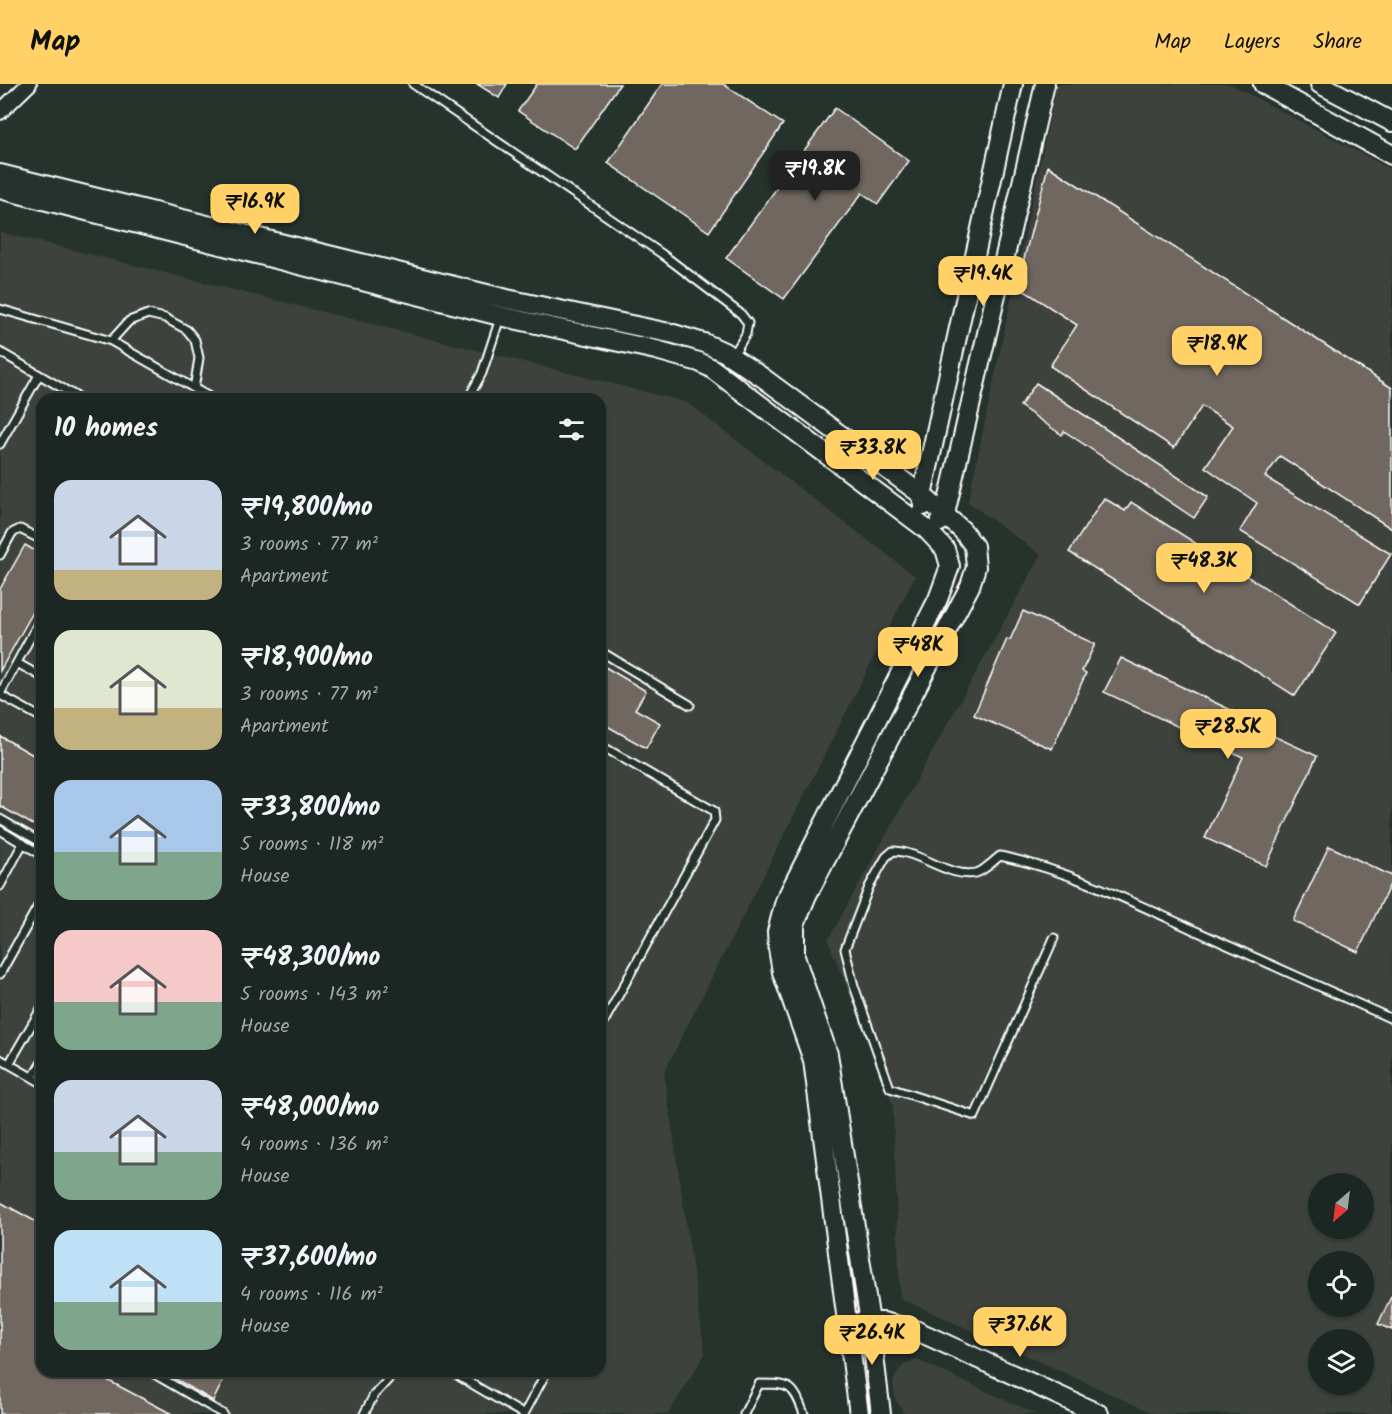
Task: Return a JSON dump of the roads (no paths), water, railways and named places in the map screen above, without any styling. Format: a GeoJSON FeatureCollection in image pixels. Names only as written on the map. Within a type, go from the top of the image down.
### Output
{"type":"FeatureCollection","features":[{"type":"Feature","properties":{"kind":"street"},"geometry":{"type":"LineString","coordinates":[[0,112],[29,84]]}},
{"type":"Feature","properties":{"kind":"street"},"geometry":{"type":"LineString","coordinates":[[929,532],[922,495],[1013,84]]}},
{"type":"Feature","properties":{"kind":"street"},"geometry":{"type":"LineString","coordinates":[[929,532],[945,514],[1045,84]]}},
{"type":"Feature","properties":{"kind":"street"},"geometry":{"type":"LineString","coordinates":[[1263,84],[1392,155]]}},
{"type":"Feature","properties":{"kind":"street"},"geometry":{"type":"LineString","coordinates":[[1320,84],[1392,122]]}},
{"type":"Feature","properties":{"kind":"street"},"geometry":{"type":"LineString","coordinates":[[0,174],[127,212],[503,308],[699,362],[711,368],[929,532],[945,549],[950,566],[938,599],[785,901],[777,932],[782,972],[813,1060],[860,1414]]}},
{"type":"Feature","properties":{"kind":"street"},"geometry":{"type":"LineString","coordinates":[[0,189],[127,212]]}},
{"type":"Feature","properties":{"kind":"street"},"geometry":{"type":"LineString","coordinates":[[503,308],[674,334],[704,343],[732,357],[922,495],[962,530],[974,546],[976,567],[970,586],[807,895],[795,924],[795,957],[828,1054],[870,1322],[881,1414]]}},
{"type":"Feature","properties":{"kind":"street"},"geometry":{"type":"LineString","coordinates":[[848,1323],[870,1322],[902,1326],[1099,1414]]}},
{"type":"Feature","properties":{"kind":"lane"},"geometry":{"type":"LineString","coordinates":[[413,84],[662,254],[741,314],[748,323],[746,334],[732,357]]}},
{"type":"Feature","properties":{"kind":"lane"},"geometry":{"type":"LineString","coordinates":[[471,393],[482,373],[503,308]]}},
{"type":"Feature","properties":{"kind":"lane"},"geometry":{"type":"LineString","coordinates":[[0,309],[111,341],[203,393]]}},
{"type":"Feature","properties":{"kind":"lane"},"geometry":{"type":"LineString","coordinates":[[111,341],[129,321],[148,314],[165,318],[187,330],[195,340],[199,358],[194,388]]}},
{"type":"Feature","properties":{"kind":"lane"},"geometry":{"type":"LineString","coordinates":[[0,352],[70,393]]}},
{"type":"Feature","properties":{"kind":"lane"},"geometry":{"type":"LineString","coordinates":[[0,444],[39,375]]}},
{"type":"Feature","properties":{"kind":"lane"},"geometry":{"type":"LineString","coordinates":[[0,555],[12,533],[20,529],[36,537]]}},
{"type":"Feature","properties":{"kind":"lane"},"geometry":{"type":"LineString","coordinates":[[36,627],[0,695],[36,715]]}},
{"type":"Feature","properties":{"kind":"lane"},"geometry":{"type":"LineString","coordinates":[[606,655],[690,705]]}},
{"type":"Feature","properties":{"kind":"lane"},"geometry":{"type":"LineString","coordinates":[[17,663],[36,674]]}},
{"type":"Feature","properties":{"kind":"lane"},"geometry":{"type":"LineString","coordinates":[[606,749],[714,812],[714,820],[606,1018]]}},
{"type":"Feature","properties":{"kind":"lane"},"geometry":{"type":"LineString","coordinates":[[0,819],[36,840]]}},
{"type":"Feature","properties":{"kind":"lane"},"geometry":{"type":"LineString","coordinates":[[0,830],[36,851]]}},
{"type":"Feature","properties":{"kind":"lane"},"geometry":{"type":"LineString","coordinates":[[0,886],[23,843]]}},
{"type":"Feature","properties":{"kind":"lane"},"geometry":{"type":"LineString","coordinates":[[1054,938],[975,1116],[890,1088],[854,986],[845,949],[869,887],[886,857],[893,851],[905,851],[955,872],[977,873],[1000,856],[1048,870],[1121,896],[1392,1019]]}},
{"type":"Feature","properties":{"kind":"lane"},"geometry":{"type":"LineString","coordinates":[[0,974],[36,910]]}},
{"type":"Feature","properties":{"kind":"lane"},"geometry":{"type":"LineString","coordinates":[[9,1064],[36,1017]]}},
{"type":"Feature","properties":{"kind":"lane"},"geometry":{"type":"LineString","coordinates":[[0,1059],[36,1079]]}},
{"type":"Feature","properties":{"kind":"lane"},"geometry":{"type":"LineString","coordinates":[[33,1077],[36,1072]]}},
{"type":"Feature","properties":{"kind":"lane"},"geometry":{"type":"LineString","coordinates":[[158,1377],[223,1414]]}},
{"type":"Feature","properties":{"kind":"lane"},"geometry":{"type":"LineString","coordinates":[[364,1414],[374,1395],[390,1377]]}},
{"type":"Feature","properties":{"kind":"lane"},"geometry":{"type":"LineString","coordinates":[[460,1377],[524,1414],[544,1377]]}},
{"type":"Feature","properties":{"kind":"lane"},"geometry":{"type":"LineString","coordinates":[[744,1414],[759,1384],[783,1384],[796,1392],[804,1414]]}}]}
